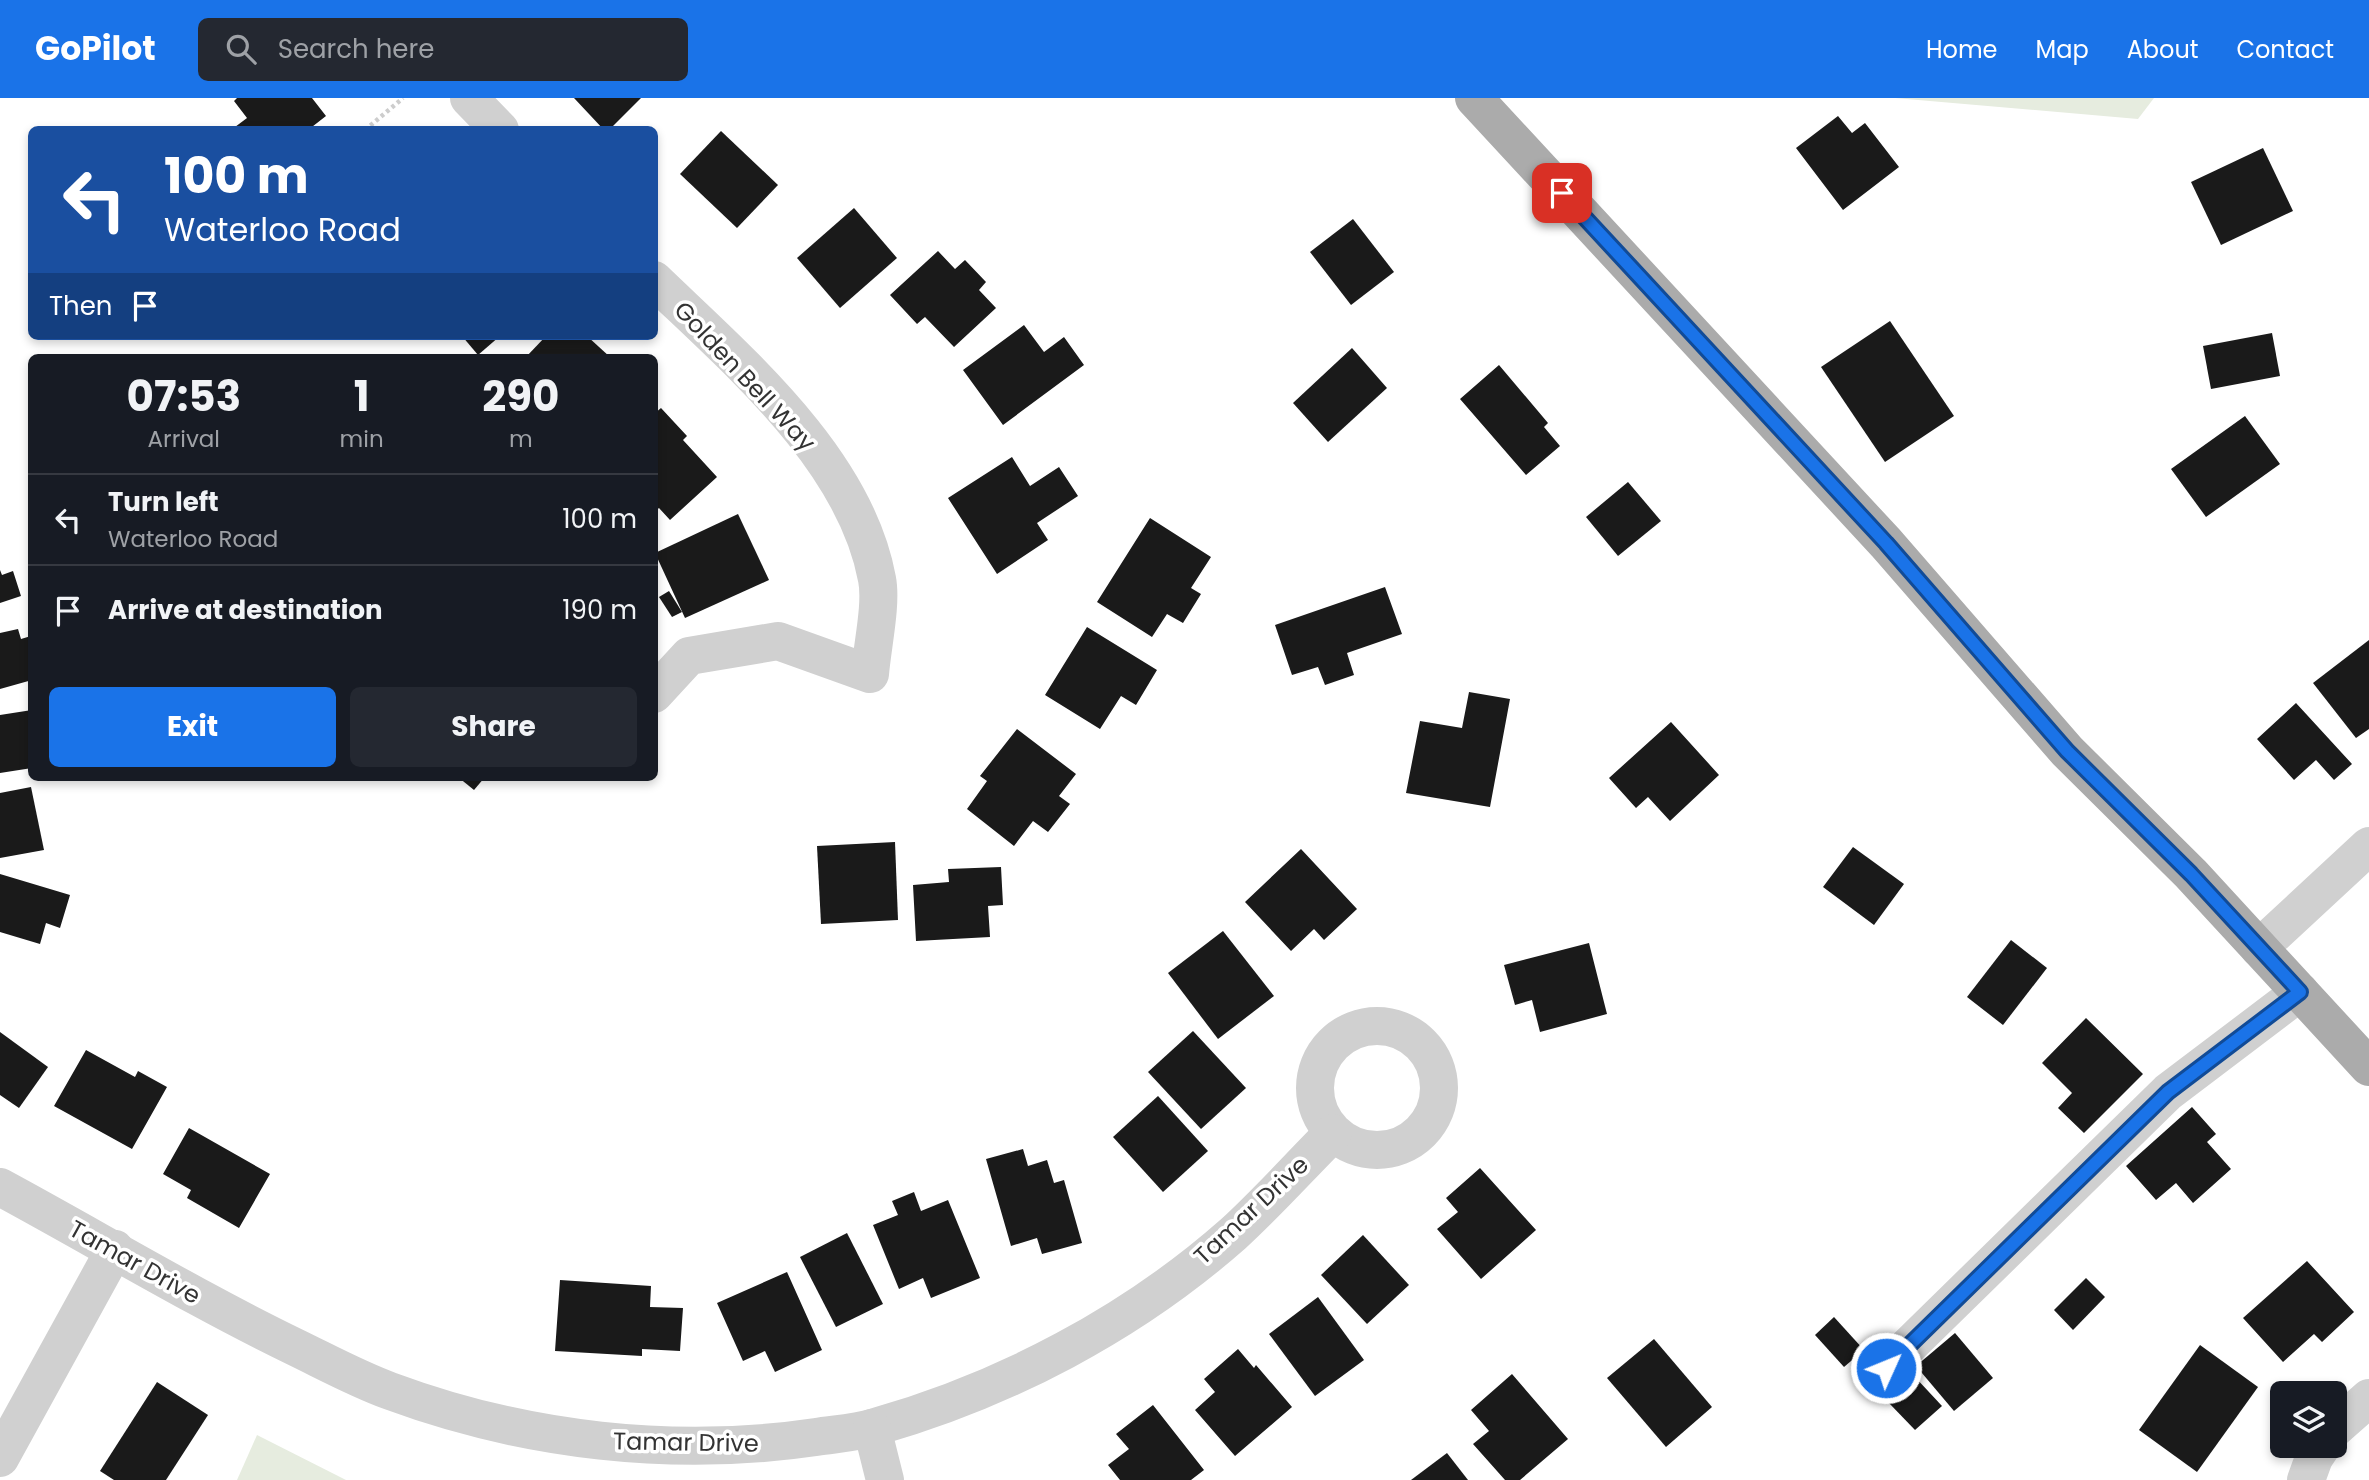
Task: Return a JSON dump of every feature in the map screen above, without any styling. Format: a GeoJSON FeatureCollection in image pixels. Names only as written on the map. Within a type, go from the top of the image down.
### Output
{"type":"FeatureCollection","features":[{"type":"Feature","properties":{"kind":"main road"},"geometry":{"type":"LineString","coordinates":[[1474,98],[1886,543],[2067,751],[2191,874],[2369,1067]]}},
{"type":"Feature","properties":{"kind":"street"},"geometry":{"type":"LineString","coordinates":[[469,98],[496,126]]}},
{"type":"Feature","properties":{"kind":"street","name":"Golden Bell Way"},"geometry":{"type":"LineString","coordinates":[[658,284],[791,419],[832,474],[866,532],[878,582],[870,674],[778,641],[689,656],[658,690]]}},
{"type":"Feature","properties":{"kind":"street"},"geometry":{"type":"LineString","coordinates":[[2259,948],[2369,846]]}},
{"type":"Feature","properties":{"kind":"street"},"geometry":{"type":"LineString","coordinates":[[1886,1368],[2168,1092],[2300,992]]}},
{"type":"Feature","properties":{"kind":"street","name":"Tamar Drive"},"geometry":{"type":"LineString","coordinates":[[0,1187],[236,1319],[388,1391],[458,1413],[599,1441],[673,1446],[754,1446],[872,1428],[963,1397],[1037,1365],[1116,1321],[1233,1233],[1333,1133]]}},
{"type":"Feature","properties":{"kind":"street"},"geometry":{"type":"LineString","coordinates":[[0,1458],[115,1249]]}},
{"type":"Feature","properties":{"kind":"street"},"geometry":{"type":"LineString","coordinates":[[2347,1417],[2369,1398]]}},
{"type":"Feature","properties":{"kind":"street"},"geometry":{"type":"LineString","coordinates":[[872,1428],[886,1480]]}},
{"type":"Feature","properties":{"kind":"street"},"geometry":{"type":"LineString","coordinates":[[2306,1480],[2314,1458]]}},
{"type":"Feature","properties":{"kind":"path"},"geometry":{"type":"LineString","coordinates":[[370,126],[403,98]]}},
{"type":"Feature","properties":{"kind":"shaded area"},"geometry":{"type":"Polygon","coordinates":[[[1895,98],[2154,98],[2138,119],[1895,98]]]}},
{"type":"Feature","properties":{"kind":"shaded area"},"geometry":{"type":"Polygon","coordinates":[[[257,1435],[346,1480],[237,1480],[257,1435]]]}},
{"type":"Feature","properties":{"kind":"building"},"geometry":{"type":"Polygon","coordinates":[[[237,98],[312,98],[326,116],[313,126],[236,126],[247,118],[234,101],[237,98]]]}},
{"type":"Feature","properties":{"kind":"building"},"geometry":{"type":"Polygon","coordinates":[[[574,98],[641,98],[613,126],[600,126],[574,98]]]}},
{"type":"Feature","properties":{"kind":"building"},"geometry":{"type":"Polygon","coordinates":[[[1838,116],[1852,133],[1865,123],[1899,167],[1843,210],[1796,148],[1838,116]]]}},
{"type":"Feature","properties":{"kind":"building"},"geometry":{"type":"Polygon","coordinates":[[[721,131],[778,185],[737,228],[680,174],[721,131]]]}},
{"type":"Feature","properties":{"kind":"building"},"geometry":{"type":"Polygon","coordinates":[[[2263,148],[2293,211],[2221,245],[2191,182],[2263,148]]]}},
{"type":"Feature","properties":{"kind":"building"},"geometry":{"type":"Polygon","coordinates":[[[854,208],[897,258],[840,308],[797,258],[854,208]]]}},
{"type":"Feature","properties":{"kind":"building"},"geometry":{"type":"Polygon","coordinates":[[[1353,219],[1394,272],[1351,305],[1310,252],[1353,219]]]}},
{"type":"Feature","properties":{"kind":"building"},"geometry":{"type":"Polygon","coordinates":[[[938,251],[955,269],[965,260],[986,282],[979,290],[996,308],[954,347],[925,317],[917,324],[890,295],[938,251]]]}},
{"type":"Feature","properties":{"kind":"building"},"geometry":{"type":"Polygon","coordinates":[[[1890,321],[1954,416],[1885,462],[1821,367],[1890,321]]]}},
{"type":"Feature","properties":{"kind":"building"},"geometry":{"type":"Polygon","coordinates":[[[1024,325],[1044,352],[1064,337],[1084,365],[1003,425],[963,370],[1024,325]]]}},
{"type":"Feature","properties":{"kind":"building"},"geometry":{"type":"Polygon","coordinates":[[[2272,333],[2280,376],[2211,389],[2203,346],[2272,333]]]}},
{"type":"Feature","properties":{"kind":"building"},"geometry":{"type":"Polygon","coordinates":[[[465,340],[495,340],[479,354],[465,340]]]}},
{"type":"Feature","properties":{"kind":"building"},"geometry":{"type":"Polygon","coordinates":[[[542,340],[591,340],[607,354],[529,354],[542,340]]]}},
{"type":"Feature","properties":{"kind":"building"},"geometry":{"type":"Polygon","coordinates":[[[1352,348],[1387,388],[1328,442],[1293,403],[1352,348]]]}},
{"type":"Feature","properties":{"kind":"building"},"geometry":{"type":"Polygon","coordinates":[[[1499,365],[1548,423],[1544,427],[1560,446],[1526,475],[1460,399],[1499,365]]]}},
{"type":"Feature","properties":{"kind":"building"},"geometry":{"type":"Polygon","coordinates":[[[661,408],[687,436],[683,440],[717,477],[670,520],[658,509],[658,411],[661,408]]]}},
{"type":"Feature","properties":{"kind":"building"},"geometry":{"type":"Polygon","coordinates":[[[2245,416],[2280,464],[2206,517],[2171,469],[2245,416]]]}},
{"type":"Feature","properties":{"kind":"building"},"geometry":{"type":"Polygon","coordinates":[[[1012,457],[1030,486],[1059,467],[1078,496],[1037,523],[1048,540],[997,574],[948,498],[1012,457]]]}},
{"type":"Feature","properties":{"kind":"building"},"geometry":{"type":"Polygon","coordinates":[[[1628,482],[1661,521],[1618,556],[1586,517],[1628,482]]]}},
{"type":"Feature","properties":{"kind":"building"},"geometry":{"type":"Polygon","coordinates":[[[738,514],[769,580],[685,618],[658,560],[658,552],[738,514]]]}},
{"type":"Feature","properties":{"kind":"building"},"geometry":{"type":"Polygon","coordinates":[[[1150,518],[1211,557],[1191,588],[1201,594],[1183,623],[1167,614],[1152,637],[1097,602],[1150,518]]]}},
{"type":"Feature","properties":{"kind":"building"},"geometry":{"type":"Polygon","coordinates":[[[0,570],[2,575],[13,571],[21,596],[0,603],[0,570]]]}},
{"type":"Feature","properties":{"kind":"building"},"geometry":{"type":"Polygon","coordinates":[[[1385,587],[1402,634],[1347,653],[1354,675],[1325,685],[1318,667],[1292,675],[1275,625],[1385,587]]]}},
{"type":"Feature","properties":{"kind":"building"},"geometry":{"type":"Polygon","coordinates":[[[669,591],[682,612],[672,617],[659,597],[669,591]]]}},
{"type":"Feature","properties":{"kind":"building"},"geometry":{"type":"Polygon","coordinates":[[[1087,627],[1157,670],[1136,705],[1121,696],[1100,729],[1045,695],[1087,627]]]}},
{"type":"Feature","properties":{"kind":"building"},"geometry":{"type":"Polygon","coordinates":[[[18,629],[21,639],[28,637],[28,681],[0,689],[0,633],[18,629]]]}},
{"type":"Feature","properties":{"kind":"building"},"geometry":{"type":"Polygon","coordinates":[[[2369,640],[2369,729],[2356,738],[2313,683],[2369,640]]]}},
{"type":"Feature","properties":{"kind":"building"},"geometry":{"type":"Polygon","coordinates":[[[1469,692],[1510,699],[1490,807],[1406,793],[1420,721],[1462,728],[1469,692]]]}},
{"type":"Feature","properties":{"kind":"building"},"geometry":{"type":"Polygon","coordinates":[[[2296,703],[2352,764],[2334,780],[2316,760],[2294,780],[2257,739],[2296,703]]]}},
{"type":"Feature","properties":{"kind":"building"},"geometry":{"type":"Polygon","coordinates":[[[28,711],[28,769],[0,773],[0,715],[28,711]]]}},
{"type":"Feature","properties":{"kind":"building"},"geometry":{"type":"Polygon","coordinates":[[[1671,722],[1719,775],[1670,821],[1648,797],[1636,808],[1609,778],[1671,722]]]}},
{"type":"Feature","properties":{"kind":"building"},"geometry":{"type":"Polygon","coordinates":[[[1017,729],[1076,774],[1059,796],[1070,804],[1048,832],[1033,821],[1014,846],[967,809],[987,781],[980,776],[1017,729]]]}},
{"type":"Feature","properties":{"kind":"building"},"geometry":{"type":"Polygon","coordinates":[[[463,781],[482,781],[474,790],[463,781]]]}},
{"type":"Feature","properties":{"kind":"building"},"geometry":{"type":"Polygon","coordinates":[[[31,787],[44,850],[0,858],[0,793],[31,787]]]}},
{"type":"Feature","properties":{"kind":"building"},"geometry":{"type":"Polygon","coordinates":[[[895,842],[898,920],[821,924],[817,846],[895,842]]]}},
{"type":"Feature","properties":{"kind":"building"},"geometry":{"type":"Polygon","coordinates":[[[1853,847],[1904,884],[1874,925],[1823,887],[1853,847]]]}},
{"type":"Feature","properties":{"kind":"building"},"geometry":{"type":"Polygon","coordinates":[[[1301,849],[1357,909],[1324,940],[1314,929],[1291,951],[1245,902],[1301,849]]]}},
{"type":"Feature","properties":{"kind":"building"},"geometry":{"type":"Polygon","coordinates":[[[1001,867],[1003,905],[988,906],[990,937],[916,941],[913,885],[949,882],[948,869],[1001,867]]]}},
{"type":"Feature","properties":{"kind":"building"},"geometry":{"type":"Polygon","coordinates":[[[0,874],[70,895],[60,928],[46,923],[40,944],[0,932],[0,874]]]}},
{"type":"Feature","properties":{"kind":"building"},"geometry":{"type":"Polygon","coordinates":[[[1223,931],[1274,996],[1218,1039],[1168,973],[1223,931]]]}},
{"type":"Feature","properties":{"kind":"building"},"geometry":{"type":"Polygon","coordinates":[[[2011,940],[2047,968],[2003,1025],[1967,997],[2011,940]]]}},
{"type":"Feature","properties":{"kind":"building"},"geometry":{"type":"Polygon","coordinates":[[[1589,943],[1607,1014],[1540,1032],[1532,1000],[1515,1005],[1504,965],[1589,943]]]}},
{"type":"Feature","properties":{"kind":"building"},"geometry":{"type":"Polygon","coordinates":[[[2086,1018],[2143,1074],[2084,1133],[2058,1108],[2072,1093],[2042,1063],[2086,1018]]]}},
{"type":"Feature","properties":{"kind":"building"},"geometry":{"type":"Polygon","coordinates":[[[1193,1031],[1246,1088],[1201,1129],[1148,1072],[1193,1031]]]}},
{"type":"Feature","properties":{"kind":"building"},"geometry":{"type":"Polygon","coordinates":[[[0,1032],[48,1067],[19,1108],[0,1095],[0,1032]]]}},
{"type":"Feature","properties":{"kind":"building"},"geometry":{"type":"Polygon","coordinates":[[[86,1050],[135,1077],[138,1071],[167,1087],[132,1149],[54,1106],[86,1050]]]}},
{"type":"Feature","properties":{"kind":"building"},"geometry":{"type":"Polygon","coordinates":[[[1158,1096],[1208,1151],[1163,1192],[1113,1137],[1158,1096]]]}},
{"type":"Feature","properties":{"kind":"building"},"geometry":{"type":"Polygon","coordinates":[[[2192,1107],[2216,1134],[2207,1142],[2231,1169],[2193,1203],[2176,1183],[2156,1200],[2126,1166],[2192,1107]]]}},
{"type":"Feature","properties":{"kind":"building"},"geometry":{"type":"Polygon","coordinates":[[[189,1128],[270,1174],[239,1228],[187,1198],[191,1190],[163,1174],[189,1128]]]}},
{"type":"Feature","properties":{"kind":"building"},"geometry":{"type":"Polygon","coordinates":[[[1023,1149],[1028,1166],[1047,1160],[1054,1183],[1064,1180],[1082,1243],[1042,1254],[1037,1238],[1011,1246],[986,1159],[1023,1149]]]}},
{"type":"Feature","properties":{"kind":"building"},"geometry":{"type":"Polygon","coordinates":[[[1480,1168],[1536,1230],[1481,1279],[1437,1229],[1458,1212],[1446,1198],[1480,1168]]]}},
{"type":"Feature","properties":{"kind":"building"},"geometry":{"type":"Polygon","coordinates":[[[914,1192],[921,1211],[948,1200],[980,1278],[931,1298],[923,1278],[899,1289],[873,1225],[898,1215],[892,1201],[914,1192]]]}},
{"type":"Feature","properties":{"kind":"building"},"geometry":{"type":"Polygon","coordinates":[[[847,1233],[883,1304],[836,1327],[800,1257],[847,1233]]]}},
{"type":"Feature","properties":{"kind":"building"},"geometry":{"type":"Polygon","coordinates":[[[1363,1235],[1409,1285],[1367,1324],[1321,1275],[1363,1235]]]}},
{"type":"Feature","properties":{"kind":"building"},"geometry":{"type":"Polygon","coordinates":[[[2307,1261],[2354,1312],[2322,1342],[2314,1334],[2283,1362],[2243,1318],[2307,1261]]]}},
{"type":"Feature","properties":{"kind":"building"},"geometry":{"type":"Polygon","coordinates":[[[787,1272],[822,1350],[775,1372],[765,1351],[743,1361],[717,1303],[787,1272]]]}},
{"type":"Feature","properties":{"kind":"building"},"geometry":{"type":"Polygon","coordinates":[[[2086,1278],[2105,1297],[2073,1330],[2054,1310],[2086,1278]]]}},
{"type":"Feature","properties":{"kind":"building"},"geometry":{"type":"Polygon","coordinates":[[[560,1280],[651,1286],[650,1307],[683,1308],[680,1351],[642,1349],[642,1356],[555,1351],[560,1280]]]}},
{"type":"Feature","properties":{"kind":"building"},"geometry":{"type":"Polygon","coordinates":[[[1318,1297],[1364,1360],[1315,1396],[1269,1334],[1318,1297]]]}},
{"type":"Feature","properties":{"kind":"building"},"geometry":{"type":"Polygon","coordinates":[[[1834,1317],[1864,1350],[1844,1367],[1815,1335],[1834,1317]]]}},
{"type":"Feature","properties":{"kind":"building"},"geometry":{"type":"Polygon","coordinates":[[[1955,1333],[1993,1378],[1954,1411],[1916,1366],[1955,1333]]]}},
{"type":"Feature","properties":{"kind":"building"},"geometry":{"type":"Polygon","coordinates":[[[1654,1339],[1712,1407],[1666,1447],[1607,1378],[1654,1339]]]}},
{"type":"Feature","properties":{"kind":"building"},"geometry":{"type":"Polygon","coordinates":[[[2200,1345],[2258,1387],[2197,1472],[2139,1430],[2200,1345]]]}},
{"type":"Feature","properties":{"kind":"building"},"geometry":{"type":"Polygon","coordinates":[[[1238,1349],[1254,1368],[1256,1365],[1292,1407],[1235,1456],[1195,1410],[1215,1392],[1204,1379],[1238,1349]]]}},
{"type":"Feature","properties":{"kind":"building"},"geometry":{"type":"Polygon","coordinates":[[[1512,1374],[1568,1439],[1520,1480],[1505,1480],[1473,1444],[1489,1431],[1471,1410],[1512,1374]]]}},
{"type":"Feature","properties":{"kind":"building"},"geometry":{"type":"Polygon","coordinates":[[[1915,1377],[1942,1406],[1915,1430],[1888,1402],[1915,1377]]]}},
{"type":"Feature","properties":{"kind":"building"},"geometry":{"type":"Polygon","coordinates":[[[157,1382],[208,1415],[166,1480],[114,1480],[100,1471],[157,1382]]]}},
{"type":"Feature","properties":{"kind":"building"},"geometry":{"type":"Polygon","coordinates":[[[1153,1405],[1204,1470],[1191,1480],[1120,1480],[1108,1465],[1129,1449],[1116,1434],[1153,1405]]]}},
{"type":"Feature","properties":{"kind":"building"},"geometry":{"type":"Polygon","coordinates":[[[1447,1453],[1468,1480],[1411,1480],[1447,1453]]]}},
{"type":"Feature","properties":{"kind":"route"},"geometry":{"type":"LineString","coordinates":[[1562,193],[1886,543],[2067,751],[2191,874],[2300,992],[2168,1092],[1886,1368]]}}]}
